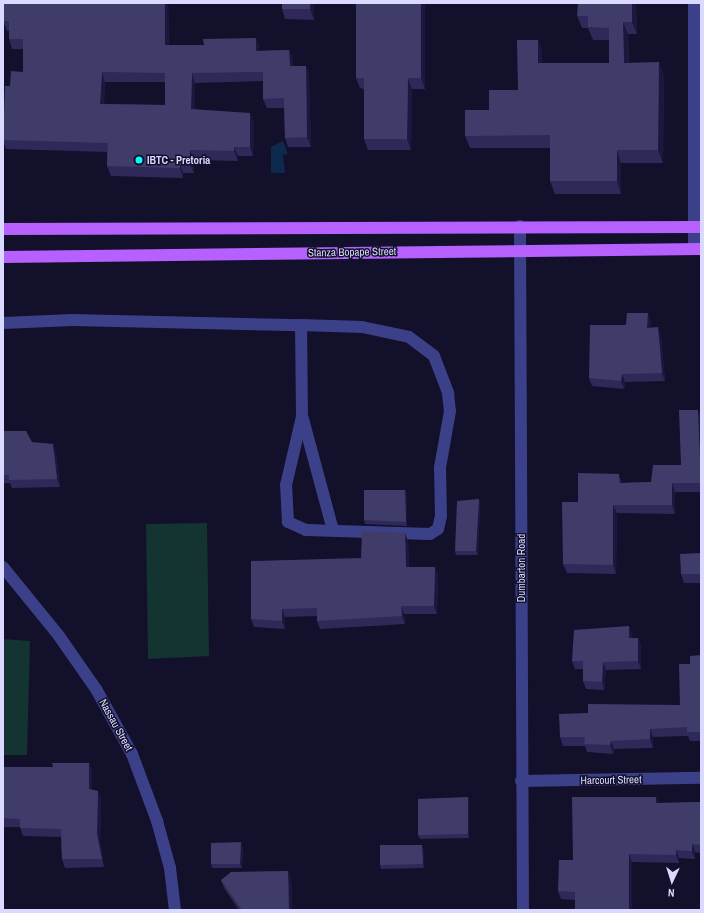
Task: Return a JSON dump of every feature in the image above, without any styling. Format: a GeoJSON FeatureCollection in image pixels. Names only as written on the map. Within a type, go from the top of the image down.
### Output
{"type":"FeatureCollection","features":[{"type":"Feature","properties":{"kind":"main road"},"geometry":{"type":"LineString","coordinates":[[3,229],[520,226],[697,227]]}},
{"type":"Feature","properties":{"kind":"main road","name":"Stanza Bopape Street"},"geometry":{"type":"LineString","coordinates":[[3,257],[697,249]]}},
{"type":"Feature","properties":{"kind":"street"},"geometry":{"type":"LineString","coordinates":[[694,3],[697,249]]}},
{"type":"Feature","properties":{"kind":"street","name":"Dumbarton Road"},"geometry":{"type":"LineString","coordinates":[[520,226],[522,910]]}},
{"type":"Feature","properties":{"kind":"street"},"geometry":{"type":"LineString","coordinates":[[3,323],[72,320],[301,325],[362,327],[409,337],[434,356],[448,393],[450,411],[442,450],[438,529],[430,534],[416,535],[294,526],[285,512],[286,485],[302,417],[301,325]]}},
{"type":"Feature","properties":{"kind":"street"},"geometry":{"type":"LineString","coordinates":[[302,417],[333,530]]}},
{"type":"Feature","properties":{"kind":"street","name":"Nassau Street"},"geometry":{"type":"LineString","coordinates":[[3,567],[71,653],[132,754],[157,821],[170,868],[175,910]]}},
{"type":"Feature","properties":{"kind":"street","name":"Harcourt Street"},"geometry":{"type":"LineString","coordinates":[[521,781],[701,778]]}},
{"type":"Feature","properties":{"kind":"green space"},"geometry":{"type":"Polygon","coordinates":[[[207,523],[209,656],[148,659],[146,524],[207,523]]]}},
{"type":"Feature","properties":{"kind":"green space"},"geometry":{"type":"Polygon","coordinates":[[[3,639],[30,641],[27,755],[3,755],[3,639]]]}},
{"type":"Feature","properties":{"kind":"water"},"geometry":{"type":"Polygon","coordinates":[[[283,141],[288,154],[283,155],[285,173],[271,173],[271,147],[283,141]]]}},
{"type":"Feature","properties":{"kind":"building"},"geometry":{"type":"Polygon","coordinates":[[[3,3],[165,3],[165,45],[204,45],[203,39],[256,38],[256,51],[289,50],[290,66],[306,66],[307,137],[285,138],[284,98],[263,99],[263,72],[192,73],[191,109],[250,113],[250,147],[234,147],[234,151],[190,150],[190,164],[180,164],[180,168],[107,166],[108,143],[3,140],[5,86],[10,86],[11,71],[23,72],[23,39],[9,39],[9,21],[3,21],[3,3]],[[102,72],[100,104],[165,105],[165,73],[102,72]]]}},
{"type":"Feature","properties":{"kind":"building"},"geometry":{"type":"Polygon","coordinates":[[[282,3],[310,3],[310,9],[282,9],[282,3]]]}},
{"type":"Feature","properties":{"kind":"building"},"geometry":{"type":"Polygon","coordinates":[[[356,3],[421,3],[421,78],[408,78],[407,139],[364,139],[364,78],[356,78],[356,3]]]}},
{"type":"Feature","properties":{"kind":"building"},"geometry":{"type":"Polygon","coordinates":[[[578,3],[632,3],[632,22],[623,22],[624,63],[659,62],[658,150],[617,150],[617,181],[550,181],[550,135],[465,136],[465,110],[489,110],[489,90],[518,90],[517,40],[538,40],[538,63],[609,63],[609,28],[588,27],[588,16],[577,16],[578,3]]]}},
{"type":"Feature","properties":{"kind":"building"},"geometry":{"type":"Polygon","coordinates":[[[627,313],[648,313],[647,328],[658,327],[662,373],[622,374],[621,381],[589,378],[590,325],[626,325],[627,313]]]}},
{"type":"Feature","properties":{"kind":"building"},"geometry":{"type":"Polygon","coordinates":[[[679,410],[698,410],[701,483],[672,483],[672,505],[613,505],[613,565],[563,564],[562,502],[578,502],[578,473],[619,474],[620,483],[651,482],[653,465],[681,465],[679,410]]]}},
{"type":"Feature","properties":{"kind":"building"},"geometry":{"type":"Polygon","coordinates":[[[3,431],[26,431],[32,442],[53,444],[57,479],[9,480],[9,475],[3,475],[3,431]]]}},
{"type":"Feature","properties":{"kind":"building"},"geometry":{"type":"Polygon","coordinates":[[[364,490],[405,490],[406,522],[364,520],[364,490]]]}},
{"type":"Feature","properties":{"kind":"building"},"geometry":{"type":"Polygon","coordinates":[[[479,499],[476,551],[455,551],[457,501],[479,499]]]}},
{"type":"Feature","properties":{"kind":"building"},"geometry":{"type":"Polygon","coordinates":[[[362,531],[405,533],[406,567],[435,567],[434,606],[401,606],[402,616],[317,621],[317,608],[282,609],[282,621],[251,619],[251,561],[361,558],[362,531]]]}},
{"type":"Feature","properties":{"kind":"building"},"geometry":{"type":"Polygon","coordinates":[[[701,553],[701,574],[681,574],[680,554],[701,553]]]}},
{"type":"Feature","properties":{"kind":"building"},"geometry":{"type":"Polygon","coordinates":[[[629,626],[629,638],[638,638],[638,661],[603,662],[602,682],[583,681],[583,661],[572,661],[574,630],[629,626]]]}},
{"type":"Feature","properties":{"kind":"building"},"geometry":{"type":"Polygon","coordinates":[[[701,655],[701,732],[687,732],[687,727],[650,729],[650,739],[611,741],[610,745],[584,744],[585,737],[560,737],[559,714],[588,713],[588,704],[680,705],[679,664],[690,664],[690,656],[701,655]]]}},
{"type":"Feature","properties":{"kind":"building"},"geometry":{"type":"Polygon","coordinates":[[[52,763],[89,763],[89,789],[98,791],[97,834],[102,859],[62,859],[61,829],[20,828],[20,819],[3,818],[3,767],[53,767],[52,763]]]}},
{"type":"Feature","properties":{"kind":"building"},"geometry":{"type":"Polygon","coordinates":[[[468,797],[468,834],[418,835],[418,799],[468,797]]]}},
{"type":"Feature","properties":{"kind":"building"},"geometry":{"type":"Polygon","coordinates":[[[572,797],[656,797],[656,803],[701,802],[701,845],[692,844],[692,851],[676,850],[676,855],[629,854],[629,910],[575,910],[575,892],[558,891],[559,860],[573,860],[572,797]]]}},
{"type":"Feature","properties":{"kind":"building"},"geometry":{"type":"Polygon","coordinates":[[[241,842],[240,864],[211,864],[211,843],[241,842]]]}},
{"type":"Feature","properties":{"kind":"building"},"geometry":{"type":"Polygon","coordinates":[[[380,845],[422,845],[423,864],[380,865],[380,845]]]}},
{"type":"Feature","properties":{"kind":"building"},"geometry":{"type":"Polygon","coordinates":[[[288,871],[289,910],[242,910],[221,880],[231,872],[288,871]]]}},
{"type":"Feature","properties":{"kind":"place","name":"IBTC - Pretoria"},"geometry":{"type":"Point","coordinates":[139,160]}}]}
